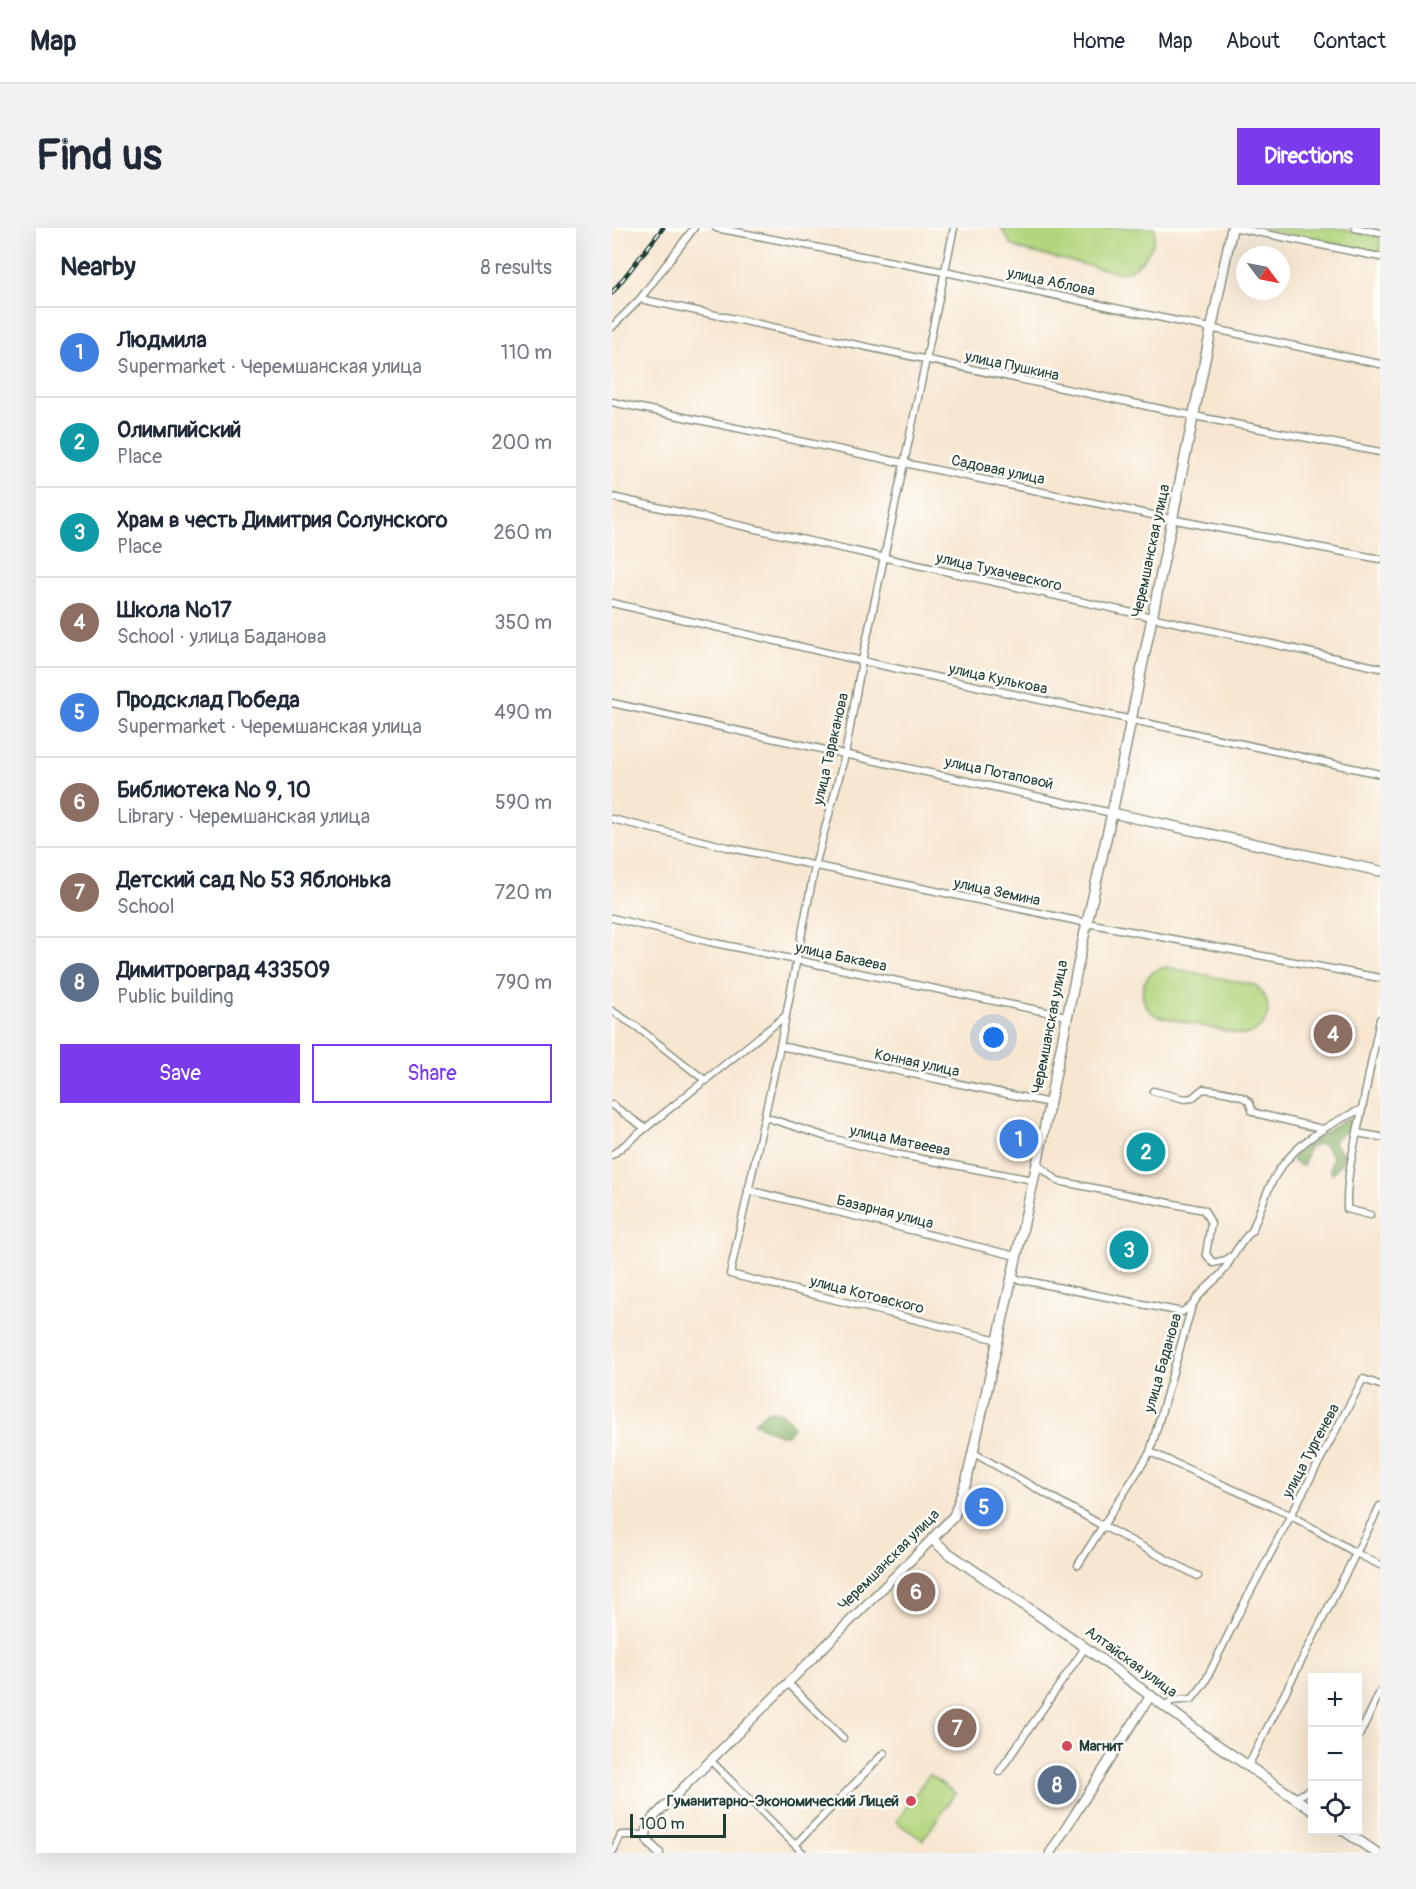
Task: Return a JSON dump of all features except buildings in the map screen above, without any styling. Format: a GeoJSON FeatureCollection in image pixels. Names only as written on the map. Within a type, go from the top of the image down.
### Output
{"type":"FeatureCollection","features":[{"type":"Feature","properties":{"kind":"main road","name":"Черемшанская улица"},"geometry":{"type":"LineString","coordinates":[[932,1539],[954,1516],[958,1508],[998,1340],[1050,1103],[1066,1016],[1112,813],[1232,228]]}},
{"type":"Feature","properties":{"kind":"main road","name":"улица Потаповой"},"geometry":{"type":"LineString","coordinates":[[1112,813],[1380,871]]}},
{"type":"Feature","properties":{"kind":"main road","name":"Алтайская улица"},"geometry":{"type":"LineString","coordinates":[[932,1539],[947,1552],[1308,1807]]}},
{"type":"Feature","properties":{"kind":"main road"},"geometry":{"type":"LineString","coordinates":[[1350,1835],[1377,1853]]}},
{"type":"Feature","properties":{"kind":"street"},"geometry":{"type":"LineString","coordinates":[[612,327],[640,299],[694,228]]}},
{"type":"Feature","properties":{"kind":"street","name":"улица Аблова"},"geometry":{"type":"LineString","coordinates":[[716,228],[945,272],[1380,364]]}},
{"type":"Feature","properties":{"kind":"street","name":"улица Тараканова"},"geometry":{"type":"LineString","coordinates":[[730,1274],[780,1046],[815,866],[845,755],[862,661],[954,228]]}},
{"type":"Feature","properties":{"kind":"street"},"geometry":{"type":"LineString","coordinates":[[1237,228],[1380,257]]}},
{"type":"Feature","properties":{"kind":"street"},"geometry":{"type":"LineString","coordinates":[[1355,228],[1380,233]]}},
{"type":"Feature","properties":{"kind":"street","name":"улица Пушкина"},"geometry":{"type":"LineString","coordinates":[[640,299],[1380,453]]}},
{"type":"Feature","properties":{"kind":"street","name":"Садовая улица"},"geometry":{"type":"LineString","coordinates":[[612,402],[1173,519],[1380,559]]}},
{"type":"Feature","properties":{"kind":"street","name":"улица Тухачевского"},"geometry":{"type":"LineString","coordinates":[[612,497],[1380,669]]}},
{"type":"Feature","properties":{"kind":"street","name":"улица Кулькова"},"geometry":{"type":"LineString","coordinates":[[612,603],[862,661],[1380,774]]}},
{"type":"Feature","properties":{"kind":"street","name":"улица Потаповой"},"geometry":{"type":"LineString","coordinates":[[612,703],[1112,813]]}},
{"type":"Feature","properties":{"kind":"street","name":"улица Земина"},"geometry":{"type":"LineString","coordinates":[[612,819],[727,847],[1087,923],[1380,978]]}},
{"type":"Feature","properties":{"kind":"street","name":"улица Бакаева"},"geometry":{"type":"LineString","coordinates":[[612,918],[710,942],[1066,1016]]}},
{"type":"Feature","properties":{"kind":"street"},"geometry":{"type":"LineString","coordinates":[[612,1011],[637,1027],[706,1081]]}},
{"type":"Feature","properties":{"kind":"street"},"geometry":{"type":"LineString","coordinates":[[612,1155],[785,1016]]}},
{"type":"Feature","properties":{"kind":"street"},"geometry":{"type":"LineString","coordinates":[[1370,1215],[1347,1209],[1347,1179],[1380,1019]]}},
{"type":"Feature","properties":{"kind":"street","name":"Конная улица"},"geometry":{"type":"LineString","coordinates":[[780,1046],[1050,1103]]}},
{"type":"Feature","properties":{"kind":"street"},"geometry":{"type":"LineString","coordinates":[[1153,1091],[1185,1099],[1192,1098],[1203,1089],[1216,1091],[1244,1098],[1250,1102],[1252,1111],[1259,1114],[1322,1130]]}},
{"type":"Feature","properties":{"kind":"street"},"geometry":{"type":"LineString","coordinates":[[612,1105],[645,1128]]}},
{"type":"Feature","properties":{"kind":"street","name":"улица Баданова"},"geometry":{"type":"LineString","coordinates":[[1078,1565],[1150,1452],[1196,1297],[1220,1274],[1234,1252],[1252,1231],[1278,1171],[1298,1149],[1322,1130],[1362,1109]]}},
{"type":"Feature","properties":{"kind":"street","name":"улица Матвеева"},"geometry":{"type":"LineString","coordinates":[[765,1117],[827,1137],[890,1153],[1033,1180]]}},
{"type":"Feature","properties":{"kind":"street"},"geometry":{"type":"LineString","coordinates":[[1357,1133],[1380,1137]]}},
{"type":"Feature","properties":{"kind":"street"},"geometry":{"type":"LineString","coordinates":[[1037,1164],[1058,1181],[1204,1210],[1211,1223],[1206,1254],[1213,1263],[1218,1263],[1226,1260],[1234,1252]]}},
{"type":"Feature","properties":{"kind":"street","name":"Базарная улица"},"geometry":{"type":"LineString","coordinates":[[748,1191],[1017,1256]]}},
{"type":"Feature","properties":{"kind":"street","name":"улица Котовского"},"geometry":{"type":"LineString","coordinates":[[730,1274],[998,1340]]}},
{"type":"Feature","properties":{"kind":"street"},"geometry":{"type":"LineString","coordinates":[[1012,1278],[1182,1312],[1192,1306]]}},
{"type":"Feature","properties":{"kind":"street","name":"улица Тургенева"},"geometry":{"type":"LineString","coordinates":[[1380,1385],[1363,1378],[1290,1515],[1380,1565]]}},
{"type":"Feature","properties":{"kind":"street"},"geometry":{"type":"LineString","coordinates":[[972,1452],[1103,1526],[1198,1576]]}},
{"type":"Feature","properties":{"kind":"street"},"geometry":{"type":"LineString","coordinates":[[1150,1452],[1290,1515],[1204,1684],[1192,1699],[1172,1701],[1167,1706]]}},
{"type":"Feature","properties":{"kind":"street"},"geometry":{"type":"LineString","coordinates":[[1248,1766],[1284,1691],[1380,1506]]}},
{"type":"Feature","properties":{"kind":"street","name":"Черемшанская улица"},"geometry":{"type":"LineString","coordinates":[[645,1835],[646,1828],[652,1819],[932,1539]]}},
{"type":"Feature","properties":{"kind":"street"},"geometry":{"type":"LineString","coordinates":[[999,1772],[1085,1648]]}},
{"type":"Feature","properties":{"kind":"street"},"geometry":{"type":"LineString","coordinates":[[788,1683],[843,1738]]}},
{"type":"Feature","properties":{"kind":"street"},"geometry":{"type":"LineString","coordinates":[[1362,1730],[1380,1692]]}},
{"type":"Feature","properties":{"kind":"street"},"geometry":{"type":"LineString","coordinates":[[1050,1853],[1152,1695]]}},
{"type":"Feature","properties":{"kind":"street"},"geometry":{"type":"LineString","coordinates":[[796,1844],[884,1753]]}},
{"type":"Feature","properties":{"kind":"street"},"geometry":{"type":"LineString","coordinates":[[710,1760],[803,1853]]}},
{"type":"Feature","properties":{"kind":"street"},"geometry":{"type":"LineString","coordinates":[[1295,1798],[1308,1791]]}},
{"type":"Feature","properties":{"kind":"street"},"geometry":{"type":"LineString","coordinates":[[613,1852],[621,1835],[645,1835],[647,1842],[659,1853]]}},
{"type":"Feature","properties":{"kind":"green space"},"geometry":{"type":"Polygon","coordinates":[[[1001,228],[1155,228],[1155,236],[1150,250],[1141,262],[1120,273],[1022,250],[1011,244],[1001,228]]]}},
{"type":"Feature","properties":{"kind":"green space"},"geometry":{"type":"Polygon","coordinates":[[[1257,228],[1336,228],[1380,237],[1380,253],[1257,228]]]}},
{"type":"Feature","properties":{"kind":"green space"},"geometry":{"type":"Polygon","coordinates":[[[1166,967],[1255,985],[1266,999],[1268,1007],[1265,1022],[1252,1033],[1243,1035],[1157,1016],[1145,1004],[1143,988],[1150,975],[1166,967]]]}},
{"type":"Feature","properties":{"kind":"green space"},"geometry":{"type":"Polygon","coordinates":[[[1346,1119],[1350,1120],[1353,1126],[1334,1140],[1334,1144],[1344,1155],[1343,1160],[1332,1174],[1330,1169],[1333,1157],[1324,1145],[1317,1144],[1308,1149],[1303,1166],[1292,1161],[1297,1151],[1346,1119]]]}},
{"type":"Feature","properties":{"kind":"green space"},"geometry":{"type":"Polygon","coordinates":[[[767,1411],[783,1414],[789,1420],[793,1427],[787,1435],[780,1435],[754,1423],[767,1411]]]}},
{"type":"Feature","properties":{"kind":"green space"},"geometry":{"type":"Polygon","coordinates":[[[929,1774],[955,1793],[923,1840],[896,1822],[929,1774]]]}},
{"type":"Feature","properties":{"kind":"railway"},"geometry":{"type":"LineString","coordinates":[[612,293],[663,228]]}},
{"type":"Feature","properties":{"kind":"place","name":"Школа №17"},"geometry":{"type":"Point","coordinates":[1333,1034]}},
{"type":"Feature","properties":{"kind":"place","name":"Людмила"},"geometry":{"type":"Point","coordinates":[1019,1139]}},
{"type":"Feature","properties":{"kind":"place","name":"Олимпийский"},"geometry":{"type":"Point","coordinates":[1146,1152]}},
{"type":"Feature","properties":{"kind":"place","name":"Храм в честь Димитрия Солунского"},"geometry":{"type":"Point","coordinates":[1129,1250]}},
{"type":"Feature","properties":{"kind":"place","name":"Продсклад Победа"},"geometry":{"type":"Point","coordinates":[984,1507]}},
{"type":"Feature","properties":{"kind":"place","name":"Библиотека № 9, 10"},"geometry":{"type":"Point","coordinates":[916,1592]}},
{"type":"Feature","properties":{"kind":"place","name":"Детский сад № 53 Яблонька"},"geometry":{"type":"Point","coordinates":[957,1728]}},
{"type":"Feature","properties":{"kind":"place","name":"Магнит"},"geometry":{"type":"Point","coordinates":[1067,1746]}},
{"type":"Feature","properties":{"kind":"place","name":"Димитровград 433509"},"geometry":{"type":"Point","coordinates":[1057,1785]}},
{"type":"Feature","properties":{"kind":"place","name":"Гуманитарно-Экономический Лицей"},"geometry":{"type":"Point","coordinates":[911,1801]}}]}
